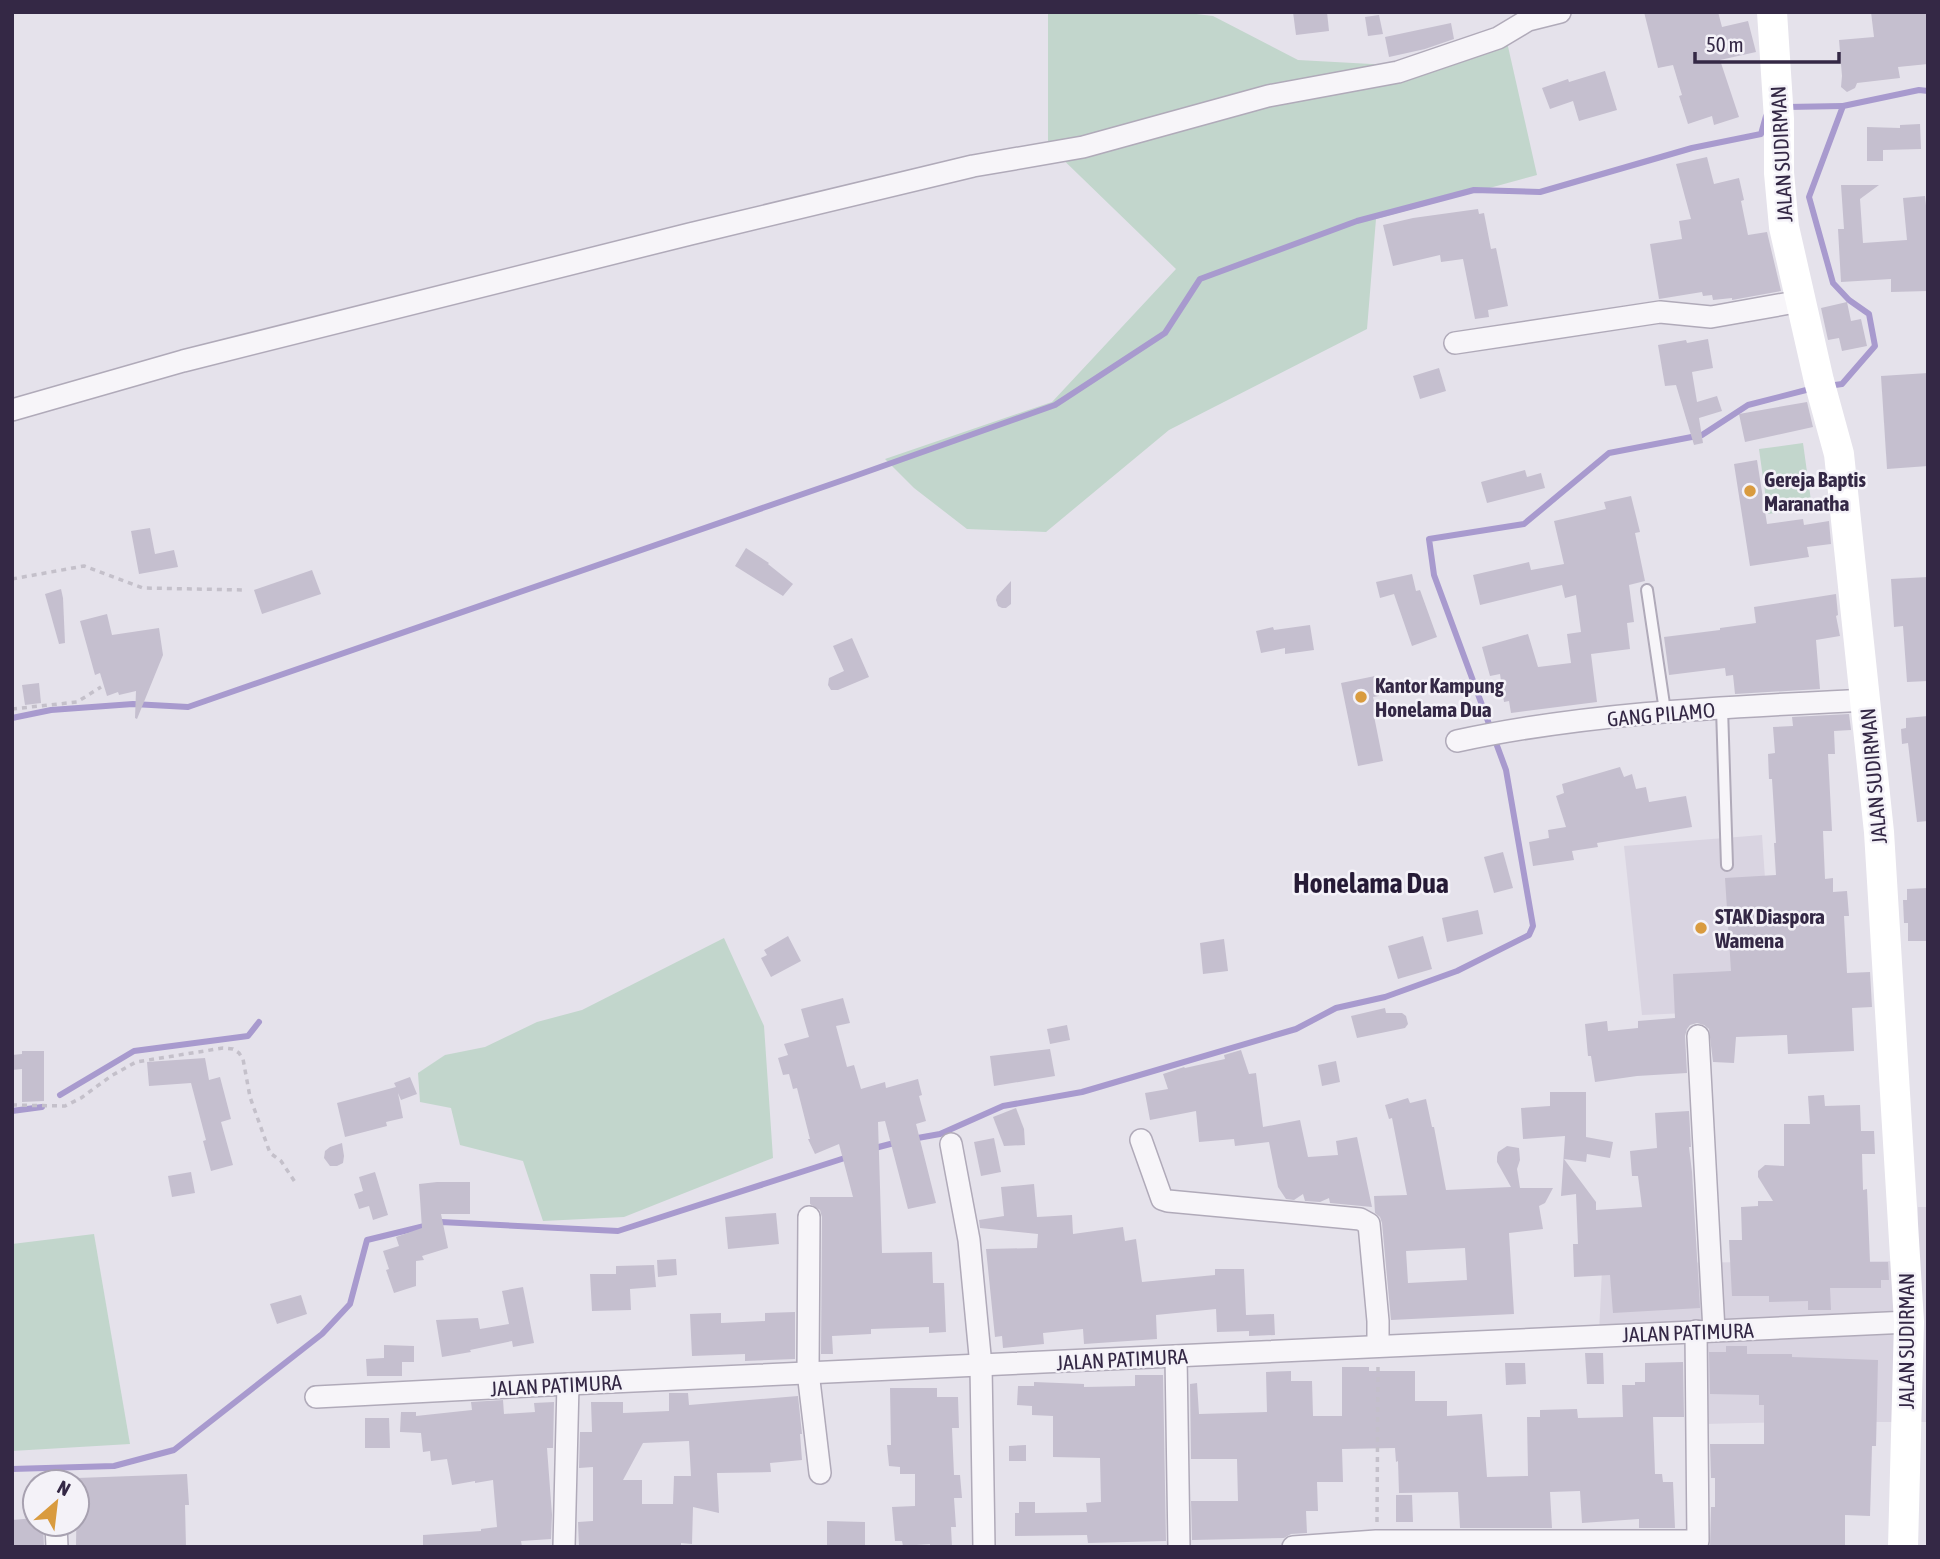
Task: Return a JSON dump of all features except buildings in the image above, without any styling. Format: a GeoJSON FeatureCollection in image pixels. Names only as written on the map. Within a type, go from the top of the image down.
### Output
{"type":"FeatureCollection","features":[{"type":"Feature","properties":{"kind":"street"},"geometry":{"type":"LineString","coordinates":[[12,410],[183,361],[690,234],[974,166],[1083,147],[1268,96],[1398,72],[1498,38],[1528,20],[1560,12]]}},
{"type":"Feature","properties":{"kind":"street","name":"JALAN SUDIRMAN"},"geometry":{"type":"LineString","coordinates":[[1772,12],[1784,228],[1821,389],[1839,454],[1879,832],[1903,1195],[1918,1322],[1903,1547]]}},
{"type":"Feature","properties":{"kind":"street"},"geometry":{"type":"LineString","coordinates":[[1455,343],[1660,312],[1711,317],[1801,301]]}},
{"type":"Feature","properties":{"kind":"street","name":"GANG PILAMO"},"geometry":{"type":"LineString","coordinates":[[1457,741],[1493,733],[1665,711],[1866,700]]}},
{"type":"Feature","properties":{"kind":"street"},"geometry":{"type":"LineString","coordinates":[[1293,1547],[1376,1541],[1698,1541],[1705,1331],[1698,1035]]}},
{"type":"Feature","properties":{"kind":"street"},"geometry":{"type":"LineString","coordinates":[[1141,1140],[1162,1199],[1360,1219],[1369,1224],[1378,1346]]}},
{"type":"Feature","properties":{"kind":"street"},"geometry":{"type":"LineString","coordinates":[[951,1144],[969,1240],[981,1366],[985,1547]]}},
{"type":"Feature","properties":{"kind":"street"},"geometry":{"type":"LineString","coordinates":[[809,1217],[808,1372],[820,1473]]}},
{"type":"Feature","properties":{"kind":"street","name":"JALAN PATIMURA"},"geometry":{"type":"LineString","coordinates":[[316,1397],[1918,1322]]}},
{"type":"Feature","properties":{"kind":"street"},"geometry":{"type":"LineString","coordinates":[[1176,1356],[1180,1547]]}},
{"type":"Feature","properties":{"kind":"street"},"geometry":{"type":"LineString","coordinates":[[564,1547],[568,1384]]}},
{"type":"Feature","properties":{"kind":"lane"},"geometry":{"type":"LineString","coordinates":[[1647,590],[1665,711]]}},
{"type":"Feature","properties":{"kind":"lane"},"geometry":{"type":"LineString","coordinates":[[1723,708],[1727,865]]}},
{"type":"Feature","properties":{"kind":"path"},"geometry":{"type":"LineString","coordinates":[[12,579],[84,566],[144,588],[244,590]]}},
{"type":"Feature","properties":{"kind":"path"},"geometry":{"type":"LineString","coordinates":[[12,709],[77,702],[101,687]]}},
{"type":"Feature","properties":{"kind":"path"},"geometry":{"type":"LineString","coordinates":[[12,1105],[65,1106],[136,1062],[223,1048],[233,1049],[243,1059],[250,1097],[270,1153],[281,1161],[296,1185]]}},
{"type":"Feature","properties":{"kind":"path"},"geometry":{"type":"LineString","coordinates":[[1376,1541],[1378,1346]]}},
{"type":"Feature","properties":{"kind":"shaded area","name":"STAK Diaspora Wamena"},"geometry":{"type":"Polygon","coordinates":[[[1762,835],[1774,1009],[1642,1015],[1624,846],[1762,835]]]}},
{"type":"Feature","properties":{"kind":"shaded area"},"geometry":{"type":"Polygon","coordinates":[[[1918,1207],[1928,1207],[1928,1422],[1704,1424],[1706,1327],[1599,1333],[1602,1269],[1612,1263],[1917,1261],[1918,1207]]]}},
{"type":"Feature","properties":{"kind":"green space"},"geometry":{"type":"Polygon","coordinates":[[[1048,12],[1180,12],[1213,16],[1298,60],[1390,65],[1507,42],[1537,175],[1376,219],[1367,329],[1169,430],[1046,532],[967,529],[914,488],[885,459],[1052,402],[1176,269],[1048,145],[1048,12]]]}},
{"type":"Feature","properties":{"kind":"green space"},"geometry":{"type":"Polygon","coordinates":[[[1803,443],[1812,508],[1768,514],[1759,449],[1803,443]]]}},
{"type":"Feature","properties":{"kind":"green space"},"geometry":{"type":"Polygon","coordinates":[[[724,938],[764,1026],[773,1158],[624,1217],[543,1221],[523,1161],[460,1145],[451,1108],[420,1102],[418,1073],[445,1055],[485,1047],[537,1022],[582,1010],[724,938]]]}},
{"type":"Feature","properties":{"kind":"green space"},"geometry":{"type":"Polygon","coordinates":[[[94,1234],[130,1444],[12,1451],[12,1244],[94,1234]]]}},
{"type":"Feature","properties":{"kind":"waterway"},"geometry":{"type":"LineString","coordinates":[[1828,386],[1842,384],[1875,346],[1869,314],[1849,300],[1833,283],[1809,197],[1843,106],[1919,90],[1928,91]]}},
{"type":"Feature","properties":{"kind":"waterway"},"geometry":{"type":"LineString","coordinates":[[1787,107],[1843,106]]}},
{"type":"Feature","properties":{"kind":"waterway"},"geometry":{"type":"LineString","coordinates":[[12,718],[51,710],[133,704],[188,707],[1055,405],[1165,333],[1200,279],[1357,221],[1474,190],[1540,192],[1692,148],[1761,134],[1766,116]]}},
{"type":"Feature","properties":{"kind":"waterway"},"geometry":{"type":"LineString","coordinates":[[912,1139],[940,1134],[1003,1106],[1082,1092],[1296,1029],[1336,1008],[1385,997],[1457,971],[1529,935],[1533,926],[1506,770],[1434,575],[1429,539],[1524,524],[1609,453],[1702,435],[1748,405],[1814,388]]}},
{"type":"Feature","properties":{"kind":"waterway"},"geometry":{"type":"LineString","coordinates":[[60,1095],[134,1051],[248,1036],[259,1022]]}},
{"type":"Feature","properties":{"kind":"waterway"},"geometry":{"type":"LineString","coordinates":[[12,1111],[42,1107]]}},
{"type":"Feature","properties":{"kind":"waterway"},"geometry":{"type":"LineString","coordinates":[[871,1149],[898,1142]]}},
{"type":"Feature","properties":{"kind":"waterway"},"geometry":{"type":"LineString","coordinates":[[12,1469],[114,1466],[174,1450],[322,1334],[350,1304],[367,1240],[441,1222],[618,1231],[851,1156]]}},
{"type":"Feature","properties":{"kind":"place","name":"Gereja Baptis Maranatha"},"geometry":{"type":"Point","coordinates":[1750,491]}},
{"type":"Feature","properties":{"kind":"place","name":"Kantor Kampung Honelama Dua"},"geometry":{"type":"Point","coordinates":[1361,697]}},
{"type":"Feature","properties":{"kind":"place","name":"STAK Diaspora Wamena"},"geometry":{"type":"Point","coordinates":[1701,928]}},
{"type":"Feature","properties":{"kind":"district","name":"Honelama Dua"},"geometry":{"type":"Point","coordinates":[1371,883]}}]}
